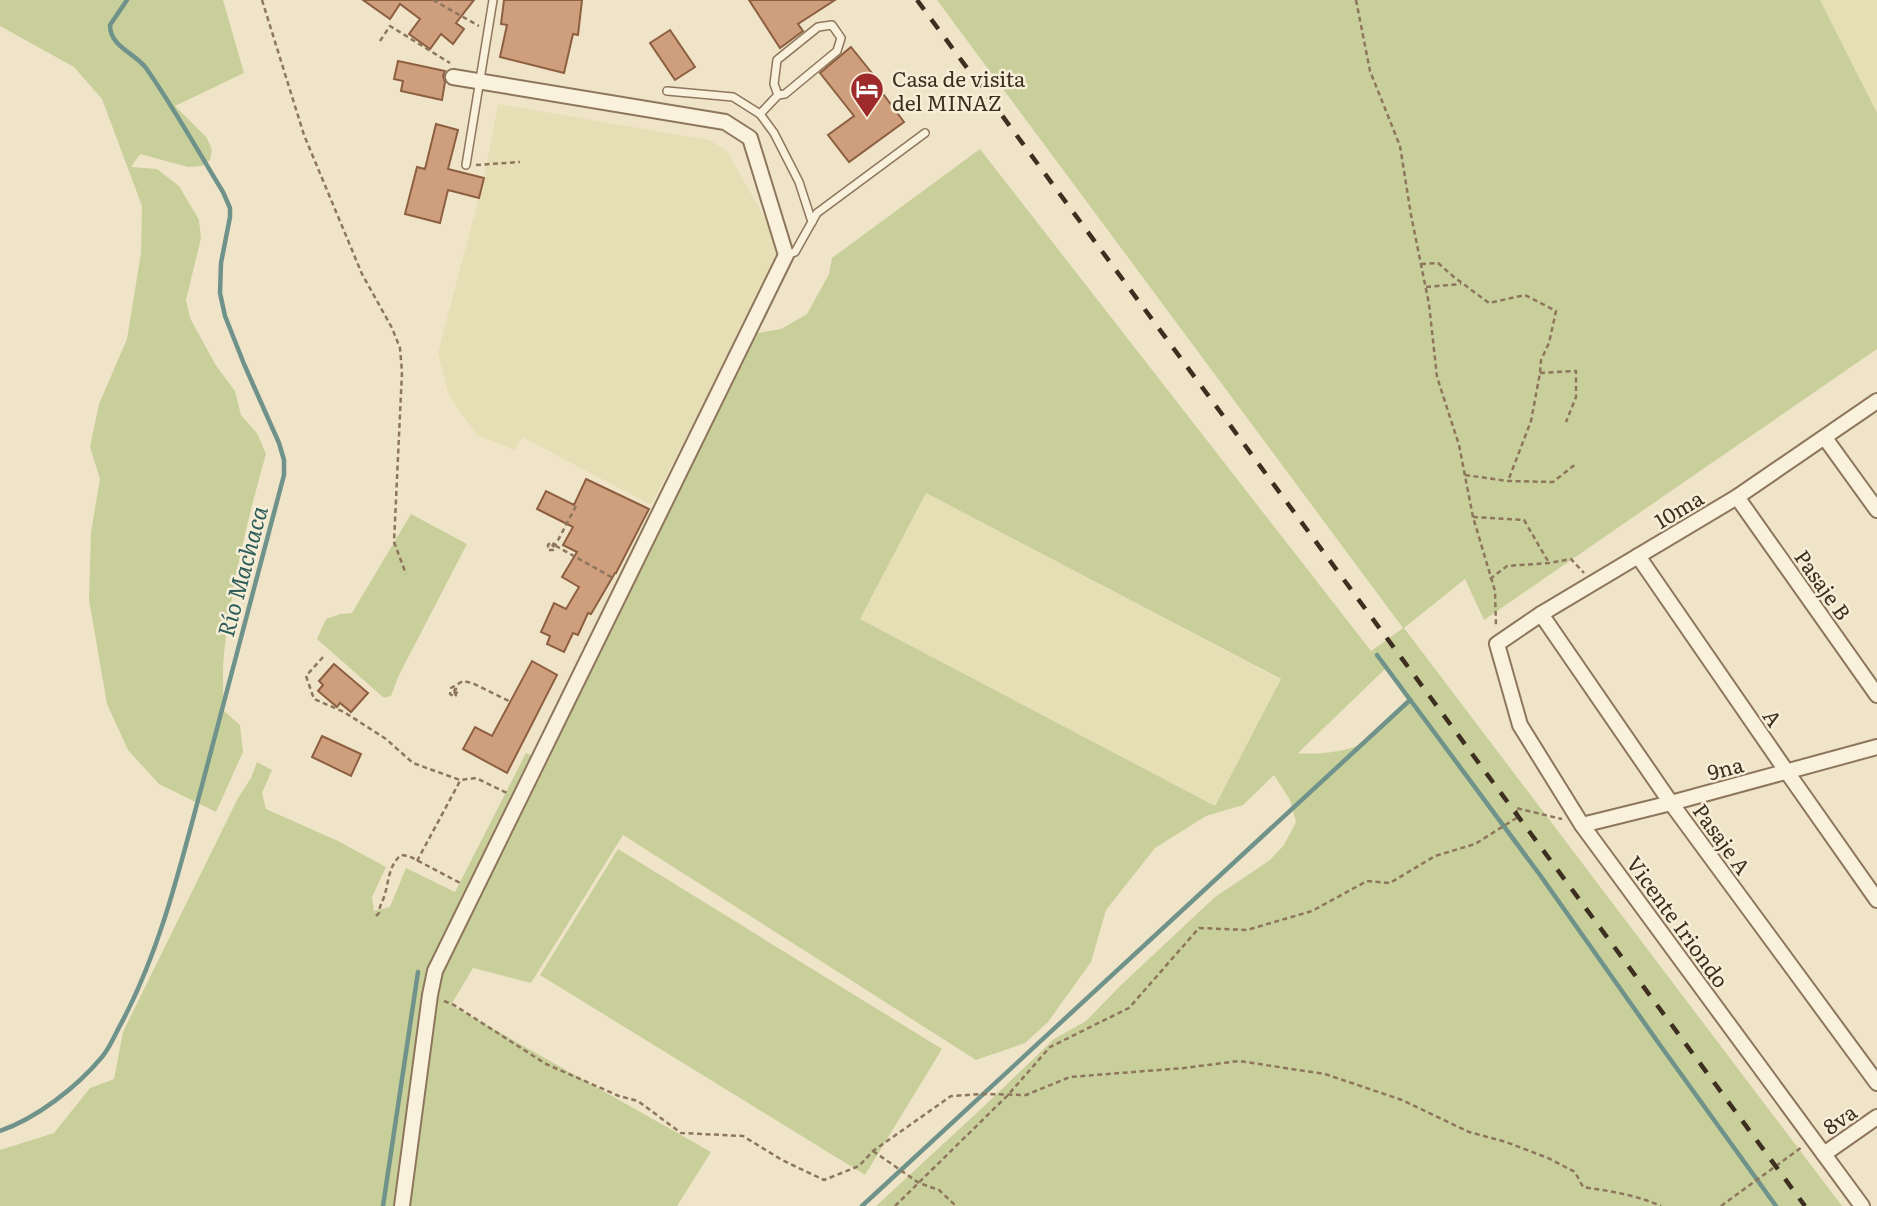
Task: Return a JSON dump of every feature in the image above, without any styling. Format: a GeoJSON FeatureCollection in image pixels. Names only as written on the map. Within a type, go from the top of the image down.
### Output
{"type":"FeatureCollection","features":[{"type":"Feature","properties":{"kind":"street"},"geometry":{"type":"LineString","coordinates":[[402,1206],[435,971],[786,255],[750,138],[725,122],[479,82],[455,73]]}},
{"type":"Feature","properties":{"kind":"street","name":"10ma"},"geometry":{"type":"LineString","coordinates":[[1497,644],[1541,614],[1737,497],[1877,401]]}},
{"type":"Feature","properties":{"kind":"street"},"geometry":{"type":"LineString","coordinates":[[1825,438],[1877,510]]}},
{"type":"Feature","properties":{"kind":"street","name":"Pasaje B"},"geometry":{"type":"LineString","coordinates":[[1737,497],[1877,695]]}},
{"type":"Feature","properties":{"kind":"street","name":"A"},"geometry":{"type":"LineString","coordinates":[[1638,556],[1877,900]]}},
{"type":"Feature","properties":{"kind":"street","name":"Pasaje A"},"geometry":{"type":"LineString","coordinates":[[1541,614],[1671,803],[1877,1083]]}},
{"type":"Feature","properties":{"kind":"street","name":"Vicente Iriondo"},"geometry":{"type":"LineString","coordinates":[[1497,644],[1520,725],[1582,825],[1862,1206]]}},
{"type":"Feature","properties":{"kind":"street","name":"9na"},"geometry":{"type":"LineString","coordinates":[[1582,825],[1877,747]]}},
{"type":"Feature","properties":{"kind":"street","name":"8va"},"geometry":{"type":"LineString","coordinates":[[1824,1154],[1877,1117]]}},
{"type":"Feature","properties":{"kind":"lane"},"geometry":{"type":"LineString","coordinates":[[466,165],[493,0]]}},
{"type":"Feature","properties":{"kind":"lane"},"geometry":{"type":"LineString","coordinates":[[760,114],[778,95],[785,94],[837,51],[841,38],[832,25],[818,27],[777,60],[774,84],[778,95]]}},
{"type":"Feature","properties":{"kind":"lane"},"geometry":{"type":"LineString","coordinates":[[667,91],[733,97],[760,114],[774,133],[799,182],[812,222]]}},
{"type":"Feature","properties":{"kind":"lane"},"geometry":{"type":"LineString","coordinates":[[786,255],[795,252],[817,213],[925,133]]}},
{"type":"Feature","properties":{"kind":"path"},"geometry":{"type":"LineString","coordinates":[[262,0],[304,135],[362,274],[400,348],[402,372],[394,542],[406,574]]}},
{"type":"Feature","properties":{"kind":"path"},"geometry":{"type":"LineString","coordinates":[[433,0],[488,30]]}},
{"type":"Feature","properties":{"kind":"path"},"geometry":{"type":"LineString","coordinates":[[439,4],[442,0]]}},
{"type":"Feature","properties":{"kind":"path"},"geometry":{"type":"LineString","coordinates":[[1356,0],[1370,71],[1400,146],[1426,288],[1437,377],[1459,445],[1473,517],[1495,591],[1497,644]]}},
{"type":"Feature","properties":{"kind":"path"},"geometry":{"type":"LineString","coordinates":[[380,41],[390,26],[455,73]]}},
{"type":"Feature","properties":{"kind":"path"},"geometry":{"type":"LineString","coordinates":[[466,165],[520,162]]}},
{"type":"Feature","properties":{"kind":"path"},"geometry":{"type":"LineString","coordinates":[[1421,264],[1438,263],[1489,303],[1525,295],[1556,311],[1549,343],[1541,360],[1541,373],[1531,421],[1508,481]]}},
{"type":"Feature","properties":{"kind":"path"},"geometry":{"type":"LineString","coordinates":[[1426,288],[1463,283]]}},
{"type":"Feature","properties":{"kind":"path"},"geometry":{"type":"LineString","coordinates":[[1541,373],[1576,371],[1576,397],[1566,422]]}},
{"type":"Feature","properties":{"kind":"path"},"geometry":{"type":"LineString","coordinates":[[1465,475],[1508,481],[1553,482],[1577,463]]}},
{"type":"Feature","properties":{"kind":"path"},"geometry":{"type":"LineString","coordinates":[[576,506],[556,544],[552,548],[554,544],[551,542],[548,550],[553,550],[556,546],[625,585]]}},
{"type":"Feature","properties":{"kind":"path"},"geometry":{"type":"LineString","coordinates":[[1473,517],[1524,520],[1549,563]]}},
{"type":"Feature","properties":{"kind":"path"},"geometry":{"type":"LineString","coordinates":[[1490,579],[1507,566],[1571,559],[1593,583]]}},
{"type":"Feature","properties":{"kind":"path"},"geometry":{"type":"LineString","coordinates":[[323,657],[306,676],[314,699],[344,712],[386,738],[413,763],[460,780],[476,778],[520,799]]}},
{"type":"Feature","properties":{"kind":"path"},"geometry":{"type":"LineString","coordinates":[[454,693],[455,689],[458,689],[454,696],[450,694],[451,688],[463,681],[511,702]]}},
{"type":"Feature","properties":{"kind":"path"},"geometry":{"type":"LineString","coordinates":[[417,861],[460,780]]}},
{"type":"Feature","properties":{"kind":"path"},"geometry":{"type":"LineString","coordinates":[[895,1206],[1008,1094],[1050,1047],[1129,1009],[1199,928],[1247,930],[1312,911],[1367,881],[1390,883],[1436,856],[1475,844],[1518,817],[1516,808],[1582,825]]}},
{"type":"Feature","properties":{"kind":"path"},"geometry":{"type":"LineString","coordinates":[[376,916],[395,860],[401,855],[409,856],[475,890]]}},
{"type":"Feature","properties":{"kind":"path"},"geometry":{"type":"LineString","coordinates":[[430,995],[454,1005],[546,1064],[619,1096],[638,1101],[681,1133],[743,1136],[782,1160],[824,1180],[859,1166],[873,1151],[951,1096],[1026,1095],[1070,1077],[1239,1061],[1325,1074],[1402,1100],[1469,1132],[1548,1158],[1575,1172],[1583,1187],[1623,1193],[1661,1206]]}},
{"type":"Feature","properties":{"kind":"path"},"geometry":{"type":"LineString","coordinates":[[1721,1206],[1813,1139]]}},
{"type":"Feature","properties":{"kind":"path"},"geometry":{"type":"LineString","coordinates":[[873,1151],[919,1182],[939,1190],[956,1206]]}},
{"type":"Feature","properties":{"kind":"shaded area"},"geometry":{"type":"Polygon","coordinates":[[[1820,0],[1877,0],[1877,113],[1820,0]]]}},
{"type":"Feature","properties":{"kind":"shaded area"},"geometry":{"type":"Polygon","coordinates":[[[498,104],[709,140],[727,151],[777,240],[779,259],[651,505],[522,437],[515,450],[477,435],[449,396],[438,353],[484,178],[498,104]]]}},
{"type":"Feature","properties":{"kind":"shaded area"},"geometry":{"type":"Polygon","coordinates":[[[926,493],[1281,680],[1215,806],[860,619],[926,493]]]}},
{"type":"Feature","properties":{"kind":"green space"},"geometry":{"type":"Polygon","coordinates":[[[0,0],[223,0],[244,73],[175,106],[207,138],[212,150],[210,160],[202,166],[188,167],[140,154],[131,167],[157,169],[179,186],[199,220],[201,238],[186,300],[190,318],[215,364],[235,391],[241,415],[257,433],[266,454],[242,549],[224,653],[224,711],[240,725],[243,752],[216,812],[159,784],[128,750],[107,704],[89,600],[91,532],[100,479],[90,447],[99,404],[127,339],[141,253],[142,206],[102,99],[74,67],[0,26],[0,0]]]}},
{"type":"Feature","properties":{"kind":"green space"},"geometry":{"type":"Polygon","coordinates":[[[937,0],[1820,0],[1877,113],[1877,349],[1484,620],[1465,579],[1404,628],[1842,1206],[876,1206],[1054,1039],[1086,1021],[1215,897],[1270,860],[1284,845],[1296,822],[1290,800],[1274,775],[1243,805],[1206,816],[1155,848],[1106,910],[1091,962],[1048,1022],[1025,1043],[976,1060],[623,835],[531,983],[473,968],[451,1005],[711,1152],[677,1206],[401,1206],[435,971],[747,335],[781,329],[807,314],[829,274],[832,258],[980,149],[1371,651],[1403,628],[937,0]],[[926,493],[860,619],[1215,806],[1281,679],[926,493]],[[1385,669],[1298,753],[1331,752],[1356,746],[1374,733],[1407,701],[1410,704],[1385,669]]]}},
{"type":"Feature","properties":{"kind":"green space"},"geometry":{"type":"Polygon","coordinates":[[[411,514],[467,544],[399,675],[391,696],[384,698],[317,639],[326,619],[352,613],[411,514]]]}},
{"type":"Feature","properties":{"kind":"green space"},"geometry":{"type":"Polygon","coordinates":[[[526,753],[531,755],[427,978],[395,1206],[0,1206],[0,1150],[54,1133],[90,1088],[114,1079],[123,1032],[257,762],[272,770],[262,793],[266,809],[338,841],[386,867],[372,897],[374,911],[390,907],[406,868],[455,892],[526,753]]]}},
{"type":"Feature","properties":{"kind":"green space"},"geometry":{"type":"Polygon","coordinates":[[[618,849],[942,1049],[865,1175],[540,975],[618,849]]]}},
{"type":"Feature","properties":{"kind":"building"},"geometry":{"type":"Polygon","coordinates":[[[363,0],[474,0],[456,23],[464,29],[453,44],[441,34],[430,49],[409,34],[420,19],[400,4],[390,19],[363,0]]]}},
{"type":"Feature","properties":{"kind":"building"},"geometry":{"type":"Polygon","coordinates":[[[504,0],[582,0],[578,35],[573,34],[564,73],[500,57],[507,25],[501,24],[504,0]]]}},
{"type":"Feature","properties":{"kind":"building"},"geometry":{"type":"Polygon","coordinates":[[[749,0],[835,0],[798,24],[803,31],[780,48],[749,0]]]}},
{"type":"Feature","properties":{"kind":"building"},"geometry":{"type":"Polygon","coordinates":[[[670,30],[695,67],[675,80],[650,43],[670,30]]]}},
{"type":"Feature","properties":{"kind":"building"},"geometry":{"type":"Polygon","coordinates":[[[851,47],[875,77],[872,79],[904,122],[849,162],[828,135],[854,116],[820,73],[851,47]]]}},
{"type":"Feature","properties":{"kind":"building"},"geometry":{"type":"Polygon","coordinates":[[[398,61],[445,71],[442,100],[401,91],[403,81],[394,79],[398,61]]]}},
{"type":"Feature","properties":{"kind":"building"},"geometry":{"type":"Polygon","coordinates":[[[436,124],[458,130],[448,169],[484,178],[479,198],[448,190],[440,223],[405,214],[417,167],[425,169],[436,124]]]}},
{"type":"Feature","properties":{"kind":"building"},"geometry":{"type":"Polygon","coordinates":[[[586,479],[649,509],[616,573],[591,614],[588,613],[578,635],[573,633],[564,652],[547,644],[550,636],[541,632],[554,603],[566,609],[579,587],[562,577],[577,552],[563,545],[573,527],[537,509],[546,491],[574,505],[586,479]]]}},
{"type":"Feature","properties":{"kind":"building"},"geometry":{"type":"Polygon","coordinates":[[[532,661],[557,675],[507,773],[463,749],[475,727],[492,736],[532,661]]]}},
{"type":"Feature","properties":{"kind":"building"},"geometry":{"type":"Polygon","coordinates":[[[334,664],[368,693],[351,712],[340,703],[337,707],[318,691],[323,685],[319,681],[334,664]]]}},
{"type":"Feature","properties":{"kind":"building"},"geometry":{"type":"Polygon","coordinates":[[[322,736],[361,754],[351,776],[312,757],[322,736]]]}},
{"type":"Feature","properties":{"kind":"waterway","name":"Río Machaca"},"geometry":{"type":"LineString","coordinates":[[0,1131],[42,1110],[92,1068],[108,1048],[136,992],[159,935],[177,877],[284,475],[284,460],[279,443],[225,316],[220,293],[221,263],[230,208],[195,145],[146,68],[118,44],[111,33],[110,25],[127,0]]}},
{"type":"Feature","properties":{"kind":"waterway"},"geometry":{"type":"LineString","coordinates":[[1377,655],[1540,875],[1776,1206]]}},
{"type":"Feature","properties":{"kind":"waterway"},"geometry":{"type":"LineString","coordinates":[[862,1206],[1410,700]]}},
{"type":"Feature","properties":{"kind":"waterway"},"geometry":{"type":"LineString","coordinates":[[383,1206],[418,972]]}},
{"type":"Feature","properties":{"kind":"railway"},"geometry":{"type":"LineString","coordinates":[[917,0],[1805,1206]]}},
{"type":"Feature","properties":{"kind":"place","name":"Casa de visita del MINAZ"},"geometry":{"type":"Point","coordinates":[867,119]}}]}
